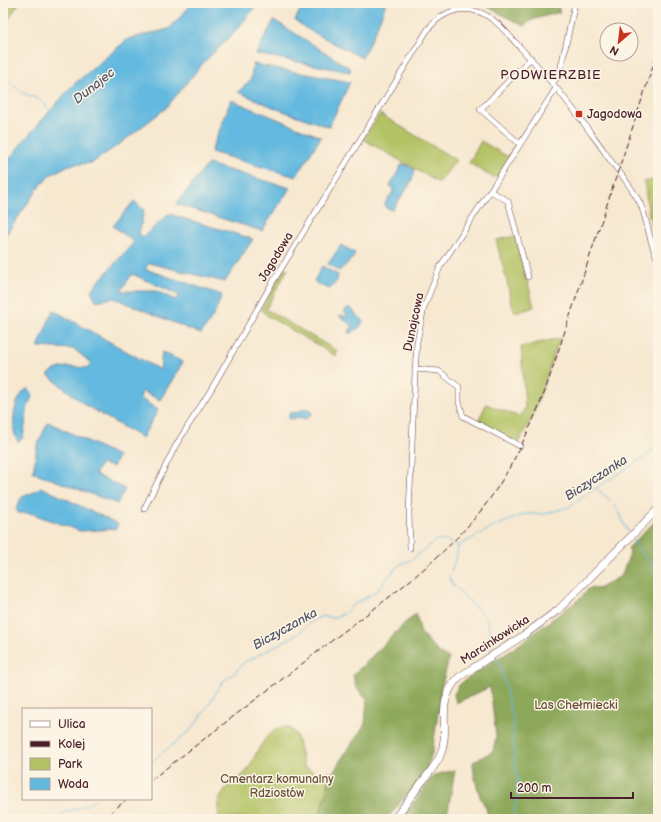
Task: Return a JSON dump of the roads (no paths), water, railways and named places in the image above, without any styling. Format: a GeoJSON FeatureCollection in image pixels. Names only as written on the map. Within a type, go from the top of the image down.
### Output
{"type":"FeatureCollection","features":[{"type":"Feature","properties":{"kind":"street","name":"Dunajcowa"},"geometry":{"type":"LineString","coordinates":[[410,548],[409,513],[415,369],[417,342],[424,307],[440,266],[520,144],[554,85],[558,76],[575,3]]}},
{"type":"Feature","properties":{"kind":"street","name":"Jagodowa"},"geometry":{"type":"LineString","coordinates":[[144,509],[176,445],[212,388],[271,285],[428,29],[436,20],[445,14],[463,9],[478,12],[494,20],[531,58],[593,135],[633,191],[644,213],[651,241],[658,260]]}},
{"type":"Feature","properties":{"kind":"street"},"geometry":{"type":"LineString","coordinates":[[520,144],[480,109],[531,58]]}},
{"type":"Feature","properties":{"kind":"street"},"geometry":{"type":"LineString","coordinates":[[490,191],[508,201],[528,277]]}},
{"type":"Feature","properties":{"kind":"street"},"geometry":{"type":"LineString","coordinates":[[415,369],[439,371],[459,387],[459,402],[463,416],[520,446]]}},
{"type":"Feature","properties":{"kind":"street","name":"Marcinkowicka"},"geometry":{"type":"LineString","coordinates":[[394,819],[440,756],[443,747],[445,701],[452,684],[459,677],[524,635],[558,610],[658,509]]}},
{"type":"Feature","properties":{"kind":"water","name":"Dunajec"},"geometry":{"type":"Polygon","coordinates":[[[193,3],[259,3],[232,35],[204,62],[166,108],[121,143],[92,163],[69,165],[52,174],[39,187],[3,239],[3,167],[21,144],[73,85],[128,39],[169,29],[193,3]]]}},
{"type":"Feature","properties":{"kind":"water"},"geometry":{"type":"Polygon","coordinates":[[[304,3],[386,3],[377,27],[362,58],[305,28],[295,20],[304,3]]]}},
{"type":"Feature","properties":{"kind":"water"},"geometry":{"type":"Polygon","coordinates":[[[274,20],[351,69],[350,72],[256,54],[274,20]]]}},
{"type":"Feature","properties":{"kind":"water"},"geometry":{"type":"Polygon","coordinates":[[[253,64],[350,82],[329,127],[280,110],[238,92],[251,79],[253,64]]]}},
{"type":"Feature","properties":{"kind":"water"},"geometry":{"type":"Polygon","coordinates":[[[231,100],[321,137],[296,177],[211,152],[231,100]]]}},
{"type":"Feature","properties":{"kind":"water"},"geometry":{"type":"Polygon","coordinates":[[[208,164],[290,188],[262,231],[176,204],[208,164]]]}},
{"type":"Feature","properties":{"kind":"water"},"geometry":{"type":"Polygon","coordinates":[[[402,164],[411,167],[415,171],[409,186],[392,210],[385,207],[385,203],[393,192],[393,189],[390,186],[402,164]]]}},
{"type":"Feature","properties":{"kind":"water"},"geometry":{"type":"Polygon","coordinates":[[[134,201],[144,210],[139,234],[143,237],[169,214],[253,239],[225,282],[149,263],[145,269],[222,295],[214,315],[201,334],[114,298],[96,301],[91,290],[134,242],[113,226],[134,201]],[[132,274],[121,291],[156,291],[176,300],[179,295],[132,274]]]}},
{"type":"Feature","properties":{"kind":"water"},"geometry":{"type":"Polygon","coordinates":[[[341,245],[355,253],[353,258],[339,271],[328,264],[341,245]]]}},
{"type":"Feature","properties":{"kind":"water"},"geometry":{"type":"Polygon","coordinates":[[[322,266],[338,275],[337,281],[330,289],[319,285],[314,281],[322,266]]]}},
{"type":"Feature","properties":{"kind":"water"},"geometry":{"type":"Polygon","coordinates":[[[349,307],[363,320],[360,327],[349,334],[348,332],[353,326],[339,316],[342,315],[349,318],[344,311],[349,307]]]}},
{"type":"Feature","properties":{"kind":"water"},"geometry":{"type":"Polygon","coordinates":[[[53,310],[160,370],[162,352],[183,362],[160,400],[142,391],[140,398],[158,410],[142,438],[85,405],[48,375],[57,369],[62,368],[88,368],[91,363],[74,349],[38,347],[53,310]]]}},
{"type":"Feature","properties":{"kind":"water"},"geometry":{"type":"Polygon","coordinates":[[[28,388],[33,394],[28,406],[23,438],[18,442],[14,432],[14,412],[20,396],[28,388]]]}},
{"type":"Feature","properties":{"kind":"water"},"geometry":{"type":"Polygon","coordinates":[[[305,408],[310,409],[312,414],[306,419],[299,417],[290,419],[288,416],[290,413],[297,412],[305,408]]]}},
{"type":"Feature","properties":{"kind":"water"},"geometry":{"type":"Polygon","coordinates":[[[48,422],[118,456],[113,467],[101,464],[95,474],[125,489],[117,504],[33,472],[37,446],[48,422]]]}},
{"type":"Feature","properties":{"kind":"water"},"geometry":{"type":"Polygon","coordinates":[[[41,487],[118,524],[116,529],[80,531],[30,513],[18,513],[16,508],[22,497],[41,487]]]}},
{"type":"Feature","properties":{"kind":"waterway"},"geometry":{"type":"LineString","coordinates":[[3,76],[23,93],[42,101],[51,112]]}},
{"type":"Feature","properties":{"kind":"waterway","name":"Biczyczanka"},"geometry":{"type":"LineString","coordinates":[[152,762],[190,731],[205,711],[223,681],[234,674],[245,661],[289,639],[300,632],[308,624],[322,616],[333,618],[344,614],[353,605],[377,591],[388,576],[401,564],[411,560],[436,540],[447,541],[458,546],[493,527],[525,514],[544,514],[569,507],[650,453],[658,444]]}},
{"type":"Feature","properties":{"kind":"waterway"},"geometry":{"type":"LineString","coordinates":[[596,488],[611,501]]}},
{"type":"Feature","properties":{"kind":"waterway"},"geometry":{"type":"LineString","coordinates":[[615,505],[629,533]]}},
{"type":"Feature","properties":{"kind":"waterway"},"geometry":{"type":"LineString","coordinates":[[633,540],[640,552],[652,565],[658,583],[658,598]]}},
{"type":"Feature","properties":{"kind":"waterway"},"geometry":{"type":"LineString","coordinates":[[451,571],[457,555],[458,546]]}},
{"type":"Feature","properties":{"kind":"waterway"},"geometry":{"type":"LineString","coordinates":[[449,576],[452,584],[485,616],[493,650]]}},
{"type":"Feature","properties":{"kind":"waterway"},"geometry":{"type":"LineString","coordinates":[[496,657],[502,669],[509,705],[513,717],[514,733],[512,743],[515,749],[514,758],[518,780],[517,798],[514,812],[515,819]]}},
{"type":"Feature","properties":{"kind":"waterway","name":"Biczyczanka"},"geometry":{"type":"LineString","coordinates":[[57,819],[64,812],[81,807],[95,800]]}},
{"type":"Feature","properties":{"kind":"railway"},"geometry":{"type":"LineString","coordinates":[[152,779],[412,579],[464,531],[499,485],[532,423],[545,391],[658,51]]}},
{"type":"Feature","properties":{"kind":"railway"},"geometry":{"type":"LineString","coordinates":[[103,819],[126,800]]}},
{"type":"Feature","properties":{"kind":"place","name":"Jagodowa"},"geometry":{"type":"Point","coordinates":[579,114]}},
{"type":"Feature","properties":{"kind":"district","name":"PODWIERZBIE"},"geometry":{"type":"Point","coordinates":[551,75]}},
{"type":"Feature","properties":{"kind":"park label","name":"Las Chełmiecki"},"geometry":{"type":"Point","coordinates":[576,705]}},
{"type":"Feature","properties":{"kind":"park label","name":"Cmentarz komunalny Rdziostów"},"geometry":{"type":"Point","coordinates":[277,786]}}]}
